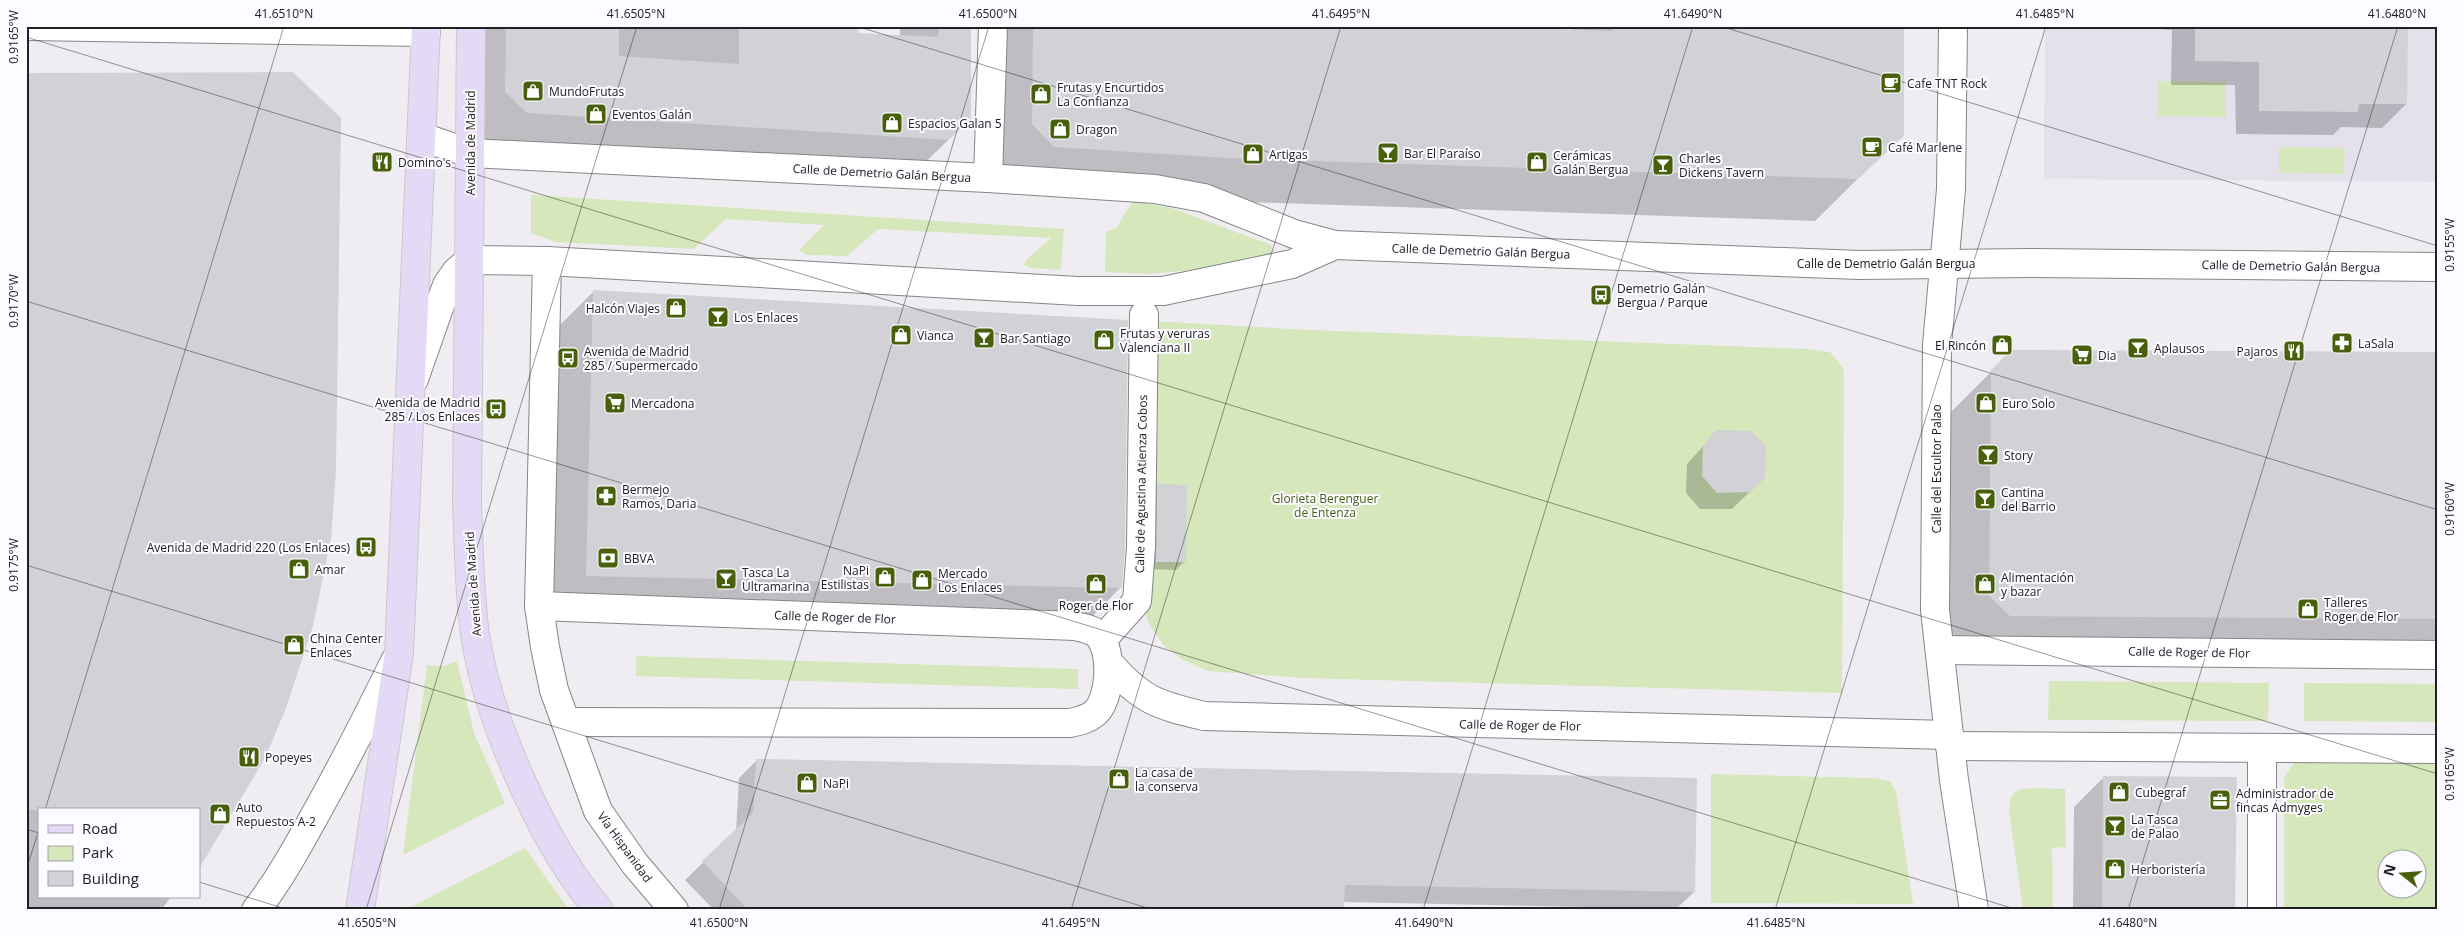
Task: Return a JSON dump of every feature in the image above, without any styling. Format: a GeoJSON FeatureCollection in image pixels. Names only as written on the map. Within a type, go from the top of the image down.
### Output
{"type":"FeatureCollection","features":[{"type":"Feature","properties":{"kind":"main road","name":"Avenida de Madrid"},"geometry":{"type":"LineString","coordinates":[[471,26],[467,504],[475,635],[501,732],[533,804],[564,860],[599,910]]}},
{"type":"Feature","properties":{"kind":"main road"},"geometry":{"type":"LineString","coordinates":[[360,910],[399,653],[426,29]]}},
{"type":"Feature","properties":{"kind":"street"},"geometry":{"type":"LineString","coordinates":[[26,26],[426,29]]}},
{"type":"Feature","properties":{"kind":"street"},"geometry":{"type":"LineString","coordinates":[[988,178],[993,26]]}},
{"type":"Feature","properties":{"kind":"street","name":"Calle del Escultor Palao"},"geometry":{"type":"LineString","coordinates":[[1953,26],[1951,189],[1937,374],[1936,610],[1950,740],[1974,910]]}},
{"type":"Feature","properties":{"kind":"street","name":"Calle de Demetrio Galán Bergua"},"geometry":{"type":"LineString","coordinates":[[422,137],[469,152],[988,178],[1155,189],[1204,198],[1294,234],[1335,245],[1860,265],[2438,267]]}},
{"type":"Feature","properties":{"kind":"street","name":"Calle de Demetrio Galán Bergua"},"geometry":{"type":"LineString","coordinates":[[470,260],[547,261],[1078,291],[1164,291],[1292,264],[1335,245]]}},
{"type":"Feature","properties":{"kind":"street"},"geometry":{"type":"LineString","coordinates":[[411,386],[448,286],[456,272],[470,260]]}},
{"type":"Feature","properties":{"kind":"street"},"geometry":{"type":"LineString","coordinates":[[547,261],[539,606],[554,690],[566,722],[1070,723],[1084,720],[1097,712],[1106,691],[1106,652]]}},
{"type":"Feature","properties":{"kind":"street","name":"Calle de Agustina Atienza Cobos"},"geometry":{"type":"LineString","coordinates":[[1106,652],[1137,601],[1141,547],[1144,315]]}},
{"type":"Feature","properties":{"kind":"street","name":"Calle de Roger de Flor"},"geometry":{"type":"LineString","coordinates":[[539,606],[1087,628],[1099,635],[1106,652],[1128,685],[1153,702],[1204,716],[1950,740],[2262,748],[2438,749]]}},
{"type":"Feature","properties":{"kind":"street","name":"Calle de Roger de Flor"},"geometry":{"type":"LineString","coordinates":[[1941,650],[2438,655]]}},
{"type":"Feature","properties":{"kind":"street"},"geometry":{"type":"LineString","coordinates":[[256,910],[284,870],[312,822],[358,737],[399,653]]}},
{"type":"Feature","properties":{"kind":"street","name":"Vía Hispanidad"},"geometry":{"type":"LineString","coordinates":[[566,722],[598,811],[635,864],[674,910]]}},
{"type":"Feature","properties":{"kind":"street"},"geometry":{"type":"LineString","coordinates":[[2262,748],[2262,910]]}},
{"type":"Feature","properties":{"kind":"shaded area"},"geometry":{"type":"Polygon","coordinates":[[[2045,26],[2438,26],[2438,182],[2044,179],[2045,26]]]}},
{"type":"Feature","properties":{"kind":"green space"},"geometry":{"type":"Polygon","coordinates":[[[2158,81],[2226,82],[2226,117],[2158,116],[2158,81]]]}},
{"type":"Feature","properties":{"kind":"green space"},"geometry":{"type":"Polygon","coordinates":[[[2279,147],[2345,148],[2344,174],[2279,173],[2279,147]]]}},
{"type":"Feature","properties":{"kind":"green space"},"geometry":{"type":"Polygon","coordinates":[[[531,195],[1064,229],[1061,270],[1031,268],[1024,265],[1026,260],[1051,238],[878,229],[847,256],[807,255],[799,250],[824,225],[726,219],[694,249],[555,242],[531,233],[531,195]]]}},
{"type":"Feature","properties":{"kind":"green space"},"geometry":{"type":"Polygon","coordinates":[[[1133,201],[1172,208],[1271,245],[1273,251],[1268,255],[1192,270],[1148,274],[1105,272],[1106,232],[1116,228],[1133,201]]]}},
{"type":"Feature","properties":{"kind":"green space","name":"Glorieta Berenguer de Entenza"},"geometry":{"type":"Polygon","coordinates":[[[1150,321],[1310,330],[1807,349],[1830,352],[1843,368],[1844,383],[1842,693],[1302,678],[1208,671],[1183,660],[1163,645],[1148,622],[1142,600],[1150,321]]]}},
{"type":"Feature","properties":{"kind":"green space"},"geometry":{"type":"Polygon","coordinates":[[[636,656],[1078,669],[1078,689],[636,676],[636,656]]]}},
{"type":"Feature","properties":{"kind":"green space"},"geometry":{"type":"Polygon","coordinates":[[[457,661],[474,733],[505,803],[403,855],[427,665],[444,666],[457,661]]]}},
{"type":"Feature","properties":{"kind":"green space"},"geometry":{"type":"Polygon","coordinates":[[[2049,681],[2269,683],[2268,721],[2048,720],[2049,681]]]}},
{"type":"Feature","properties":{"kind":"green space"},"geometry":{"type":"Polygon","coordinates":[[[2304,683],[2438,684],[2438,722],[2304,721],[2304,683]]]}},
{"type":"Feature","properties":{"kind":"green space"},"geometry":{"type":"Polygon","coordinates":[[[2301,761],[2438,762],[2438,910],[2284,910],[2284,777],[2293,764],[2301,761]]]}},
{"type":"Feature","properties":{"kind":"green space"},"geometry":{"type":"Polygon","coordinates":[[[1711,774],[1873,778],[1890,781],[1896,791],[1913,904],[1711,903],[1711,774]]]}},
{"type":"Feature","properties":{"kind":"green space"},"geometry":{"type":"Polygon","coordinates":[[[2025,789],[2065,789],[2066,847],[2052,848],[2053,910],[2023,910],[2009,810],[2011,798],[2015,792],[2025,789]]]}},
{"type":"Feature","properties":{"kind":"green space"},"geometry":{"type":"Polygon","coordinates":[[[525,848],[569,910],[405,910],[525,848]]]}},
{"type":"Feature","properties":{"kind":"building"},"geometry":{"type":"Polygon","coordinates":[[[506,26],[619,26],[619,56],[739,64],[739,26],[858,26],[858,33],[938,37],[939,26],[971,26],[971,119],[948,140],[527,113],[505,92],[506,26]]]}},
{"type":"Feature","properties":{"kind":"building"},"geometry":{"type":"Polygon","coordinates":[[[1033,26],[1478,26],[1612,31],[1612,26],[1904,26],[1904,136],[1858,179],[1227,158],[1054,147],[1032,124],[1033,26]]]}},
{"type":"Feature","properties":{"kind":"building"},"geometry":{"type":"Polygon","coordinates":[[[2195,26],[2408,26],[2407,104],[2359,104],[2358,112],[2259,111],[2259,62],[2195,61],[2195,26]]]}},
{"type":"Feature","properties":{"kind":"building"},"geometry":{"type":"Polygon","coordinates":[[[293,72],[341,118],[336,471],[331,539],[313,626],[286,708],[265,758],[200,867],[200,808],[38,808],[38,810],[26,810],[26,73],[293,72]]]}},
{"type":"Feature","properties":{"kind":"building"},"geometry":{"type":"Polygon","coordinates":[[[593,290],[1128,320],[1125,546],[1122,588],[586,576],[593,290]]]}},
{"type":"Feature","properties":{"kind":"building"},"geometry":{"type":"Polygon","coordinates":[[[2011,350],[2438,352],[2438,619],[2010,616],[1989,596],[1991,370],[2011,350]]]}},
{"type":"Feature","properties":{"kind":"building"},"geometry":{"type":"Polygon","coordinates":[[[1716,430],[1751,431],[1766,446],[1765,478],[1750,492],[1717,493],[1702,476],[1703,446],[1716,430]]]}},
{"type":"Feature","properties":{"kind":"building"},"geometry":{"type":"Polygon","coordinates":[[[1157,484],[1187,485],[1186,562],[1156,562],[1157,484]]]}},
{"type":"Feature","properties":{"kind":"building"},"geometry":{"type":"Polygon","coordinates":[[[756,759],[1697,778],[1695,892],[1345,885],[1344,910],[748,910],[702,861],[753,813],[756,759]]]}},
{"type":"Feature","properties":{"kind":"building"},"geometry":{"type":"Polygon","coordinates":[[[2103,776],[2237,777],[2235,910],[2102,910],[2103,776]]]}},
{"type":"Feature","properties":{"kind":"place","name":"Cafe TNT Rock"},"geometry":{"type":"Point","coordinates":[1891,83]}},
{"type":"Feature","properties":{"kind":"place","name":"MundoFrutas"},"geometry":{"type":"Point","coordinates":[533,91]}},
{"type":"Feature","properties":{"kind":"place","name":"Frutas y Encurtidos La Confianza"},"geometry":{"type":"Point","coordinates":[1041,94]}},
{"type":"Feature","properties":{"kind":"place","name":"Eventos Galán"},"geometry":{"type":"Point","coordinates":[596,114]}},
{"type":"Feature","properties":{"kind":"place","name":"Espacios Galan 5"},"geometry":{"type":"Point","coordinates":[892,123]}},
{"type":"Feature","properties":{"kind":"place","name":"Dragon"},"geometry":{"type":"Point","coordinates":[1060,129]}},
{"type":"Feature","properties":{"kind":"place","name":"Café Marlene"},"geometry":{"type":"Point","coordinates":[1872,147]}},
{"type":"Feature","properties":{"kind":"place","name":"Bar El Paraíso"},"geometry":{"type":"Point","coordinates":[1388,153]}},
{"type":"Feature","properties":{"kind":"place","name":"Artigas"},"geometry":{"type":"Point","coordinates":[1253,154]}},
{"type":"Feature","properties":{"kind":"place","name":"Domino's"},"geometry":{"type":"Point","coordinates":[382,162]}},
{"type":"Feature","properties":{"kind":"place","name":"Cerámicas Galán Bergua"},"geometry":{"type":"Point","coordinates":[1537,162]}},
{"type":"Feature","properties":{"kind":"place","name":"Charles Dickens Tavern"},"geometry":{"type":"Point","coordinates":[1663,165]}},
{"type":"Feature","properties":{"kind":"place","name":"Demetrio Galán Bergua / Parque"},"geometry":{"type":"Point","coordinates":[1601,295]}},
{"type":"Feature","properties":{"kind":"place","name":"Halcón Viajes"},"geometry":{"type":"Point","coordinates":[676,308]}},
{"type":"Feature","properties":{"kind":"place","name":"Los Enlaces"},"geometry":{"type":"Point","coordinates":[718,317]}},
{"type":"Feature","properties":{"kind":"place","name":"Vianca"},"geometry":{"type":"Point","coordinates":[901,335]}},
{"type":"Feature","properties":{"kind":"place","name":"Bar Santiago"},"geometry":{"type":"Point","coordinates":[984,338]}},
{"type":"Feature","properties":{"kind":"place","name":"Frutas y veruras Valenciana II"},"geometry":{"type":"Point","coordinates":[1104,340]}},
{"type":"Feature","properties":{"kind":"place","name":"LaSala"},"geometry":{"type":"Point","coordinates":[2342,343]}},
{"type":"Feature","properties":{"kind":"place","name":"El Rincón"},"geometry":{"type":"Point","coordinates":[2002,345]}},
{"type":"Feature","properties":{"kind":"place","name":"Aplausos"},"geometry":{"type":"Point","coordinates":[2138,348]}},
{"type":"Feature","properties":{"kind":"place","name":"Pajaros"},"geometry":{"type":"Point","coordinates":[2294,351]}},
{"type":"Feature","properties":{"kind":"place","name":"Dia"},"geometry":{"type":"Point","coordinates":[2082,355]}},
{"type":"Feature","properties":{"kind":"place","name":"Avenida de Madrid 285 / Supermercado"},"geometry":{"type":"Point","coordinates":[568,358]}},
{"type":"Feature","properties":{"kind":"place","name":"Mercadona"},"geometry":{"type":"Point","coordinates":[615,403]}},
{"type":"Feature","properties":{"kind":"place","name":"Euro Solo"},"geometry":{"type":"Point","coordinates":[1986,403]}},
{"type":"Feature","properties":{"kind":"place","name":"Avenida de Madrid 285 / Los Enlaces"},"geometry":{"type":"Point","coordinates":[496,409]}},
{"type":"Feature","properties":{"kind":"place","name":"Story"},"geometry":{"type":"Point","coordinates":[1988,455]}},
{"type":"Feature","properties":{"kind":"place","name":"Bermejo Ramos, Daria"},"geometry":{"type":"Point","coordinates":[606,496]}},
{"type":"Feature","properties":{"kind":"place","name":"Cantina del Barrio"},"geometry":{"type":"Point","coordinates":[1985,499]}},
{"type":"Feature","properties":{"kind":"place","name":"Avenida de Madrid 220 (Los Enlaces)"},"geometry":{"type":"Point","coordinates":[366,547]}},
{"type":"Feature","properties":{"kind":"place","name":"BBVA"},"geometry":{"type":"Point","coordinates":[608,558]}},
{"type":"Feature","properties":{"kind":"place","name":"Amar"},"geometry":{"type":"Point","coordinates":[299,569]}},
{"type":"Feature","properties":{"kind":"place","name":"NaPi Estilistas"},"geometry":{"type":"Point","coordinates":[885,577]}},
{"type":"Feature","properties":{"kind":"place","name":"Tasca La Ultramarina"},"geometry":{"type":"Point","coordinates":[726,579]}},
{"type":"Feature","properties":{"kind":"place","name":"Mercado Los Enlaces"},"geometry":{"type":"Point","coordinates":[922,580]}},
{"type":"Feature","properties":{"kind":"place","name":"Roger de Flor"},"geometry":{"type":"Point","coordinates":[1096,584]}},
{"type":"Feature","properties":{"kind":"place","name":"Alimentación y bazar"},"geometry":{"type":"Point","coordinates":[1985,584]}},
{"type":"Feature","properties":{"kind":"place","name":"Talleres Roger de Flor"},"geometry":{"type":"Point","coordinates":[2308,609]}},
{"type":"Feature","properties":{"kind":"place","name":"China Center Enlaces"},"geometry":{"type":"Point","coordinates":[294,645]}},
{"type":"Feature","properties":{"kind":"place","name":"Popeyes"},"geometry":{"type":"Point","coordinates":[249,757]}},
{"type":"Feature","properties":{"kind":"place","name":"La casa de la conserva"},"geometry":{"type":"Point","coordinates":[1119,779]}},
{"type":"Feature","properties":{"kind":"place","name":"NaPi"},"geometry":{"type":"Point","coordinates":[807,783]}},
{"type":"Feature","properties":{"kind":"place","name":"Cubegraf"},"geometry":{"type":"Point","coordinates":[2119,792]}},
{"type":"Feature","properties":{"kind":"place","name":"Administrador de fincas Admyges"},"geometry":{"type":"Point","coordinates":[2220,800]}},
{"type":"Feature","properties":{"kind":"place","name":"Auto Repuestos A-2"},"geometry":{"type":"Point","coordinates":[220,814]}},
{"type":"Feature","properties":{"kind":"place","name":"La Tasca de Palao"},"geometry":{"type":"Point","coordinates":[2115,826]}},
{"type":"Feature","properties":{"kind":"place","name":"Herboristería"},"geometry":{"type":"Point","coordinates":[2115,869]}}]}
